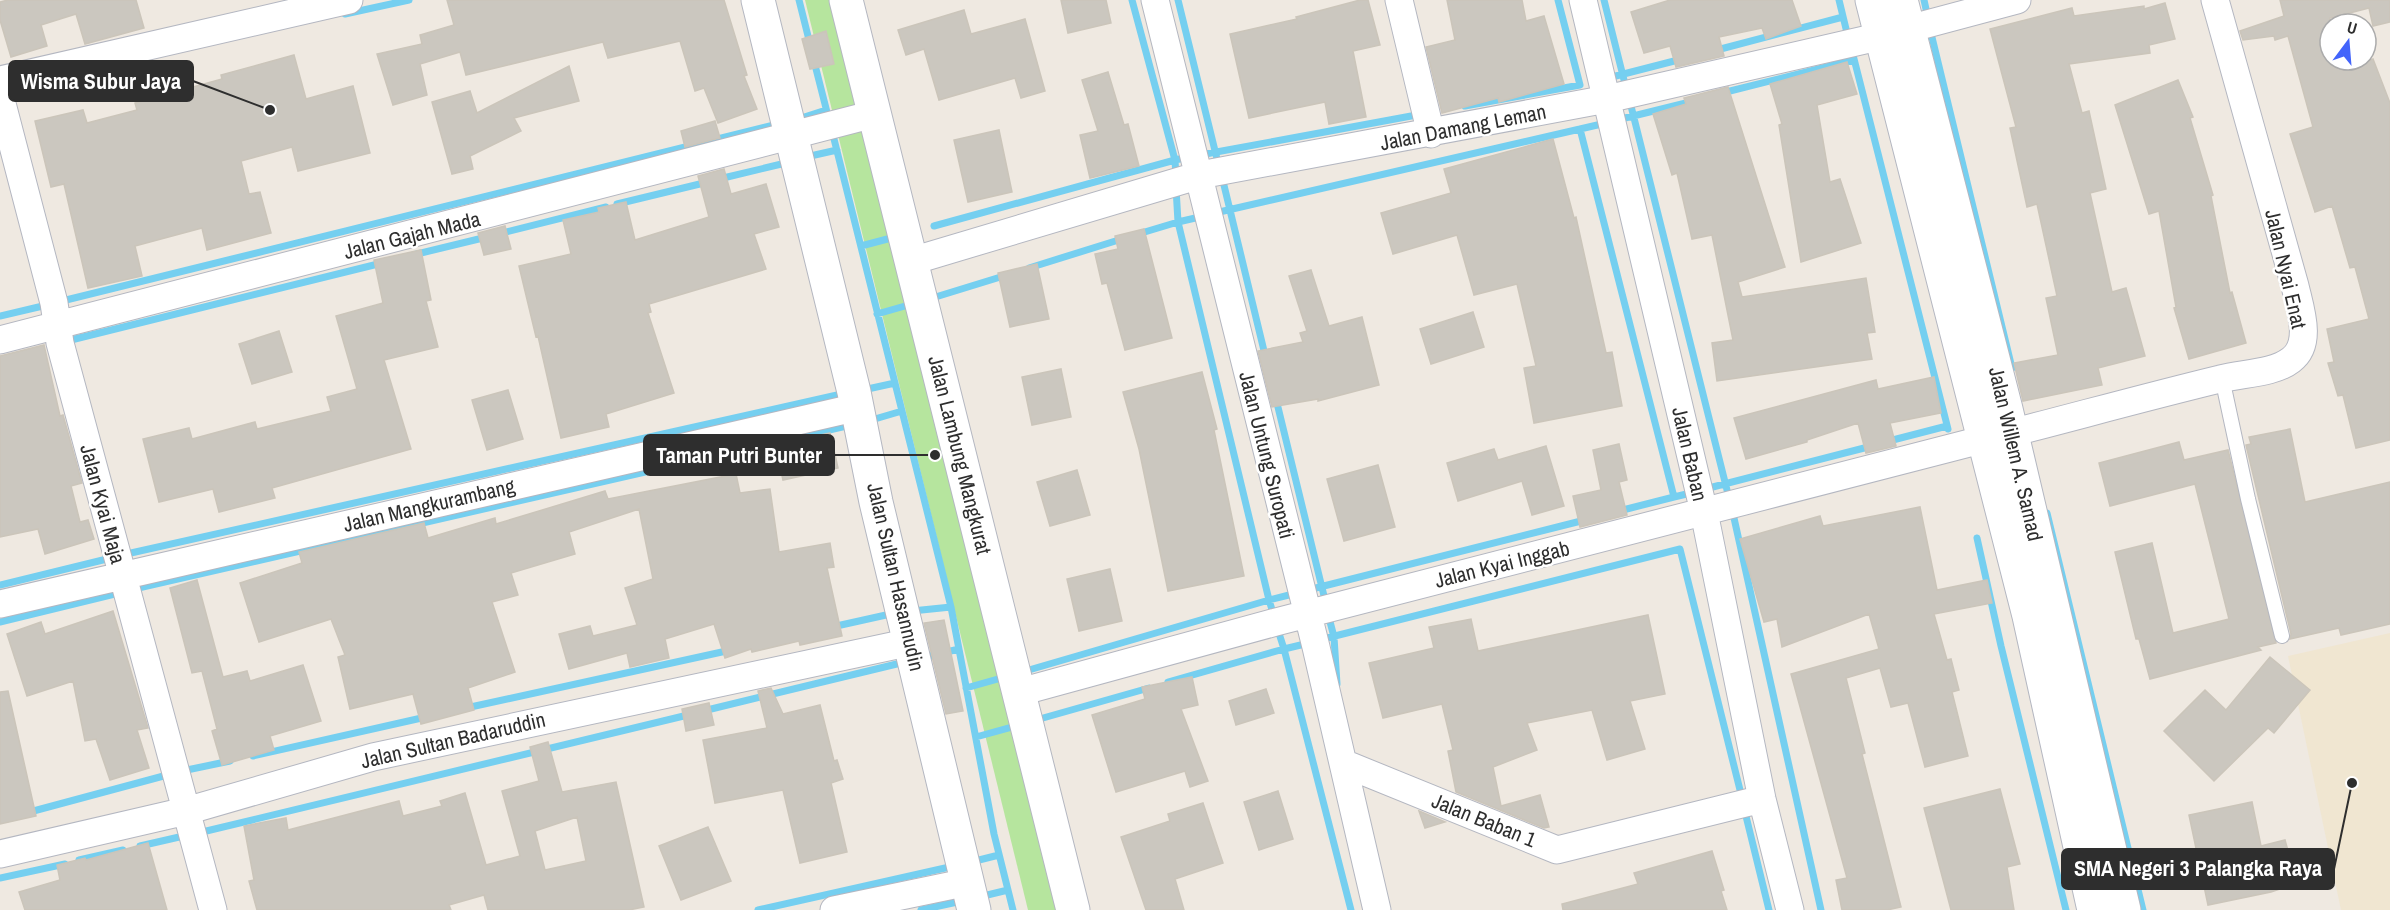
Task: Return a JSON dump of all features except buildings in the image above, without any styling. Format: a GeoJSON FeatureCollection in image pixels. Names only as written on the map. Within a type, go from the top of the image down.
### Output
{"type":"FeatureCollection","features":[{"type":"Feature","properties":{"kind":"street"},"geometry":{"type":"LineString","coordinates":[[0,80],[349,0]]}},
{"type":"Feature","properties":{"kind":"street","name":"Jalan Sultan Hasannudin"},"geometry":{"type":"LineString","coordinates":[[758,0],[858,407],[876,502],[971,896]]}},
{"type":"Feature","properties":{"kind":"street","name":"Jalan Lambung Mangkurat"},"geometry":{"type":"LineString","coordinates":[[846,0],[1073,910]]}},
{"type":"Feature","properties":{"kind":"street","name":"Jalan Untung Suropati"},"geometry":{"type":"LineString","coordinates":[[1155,0],[1200,175],[1343,763]]}},
{"type":"Feature","properties":{"kind":"street"},"geometry":{"type":"LineString","coordinates":[[1399,0],[1431,134]]}},
{"type":"Feature","properties":{"kind":"street","name":"Jalan Baban"},"geometry":{"type":"LineString","coordinates":[[1583,0],[1704,512],[1762,799],[1790,910]]}},
{"type":"Feature","properties":{"kind":"street","name":"Jalan Willem A. Samad"},"geometry":{"type":"LineString","coordinates":[[1872,0],[1897,21],[1998,436],[2029,616],[2100,871],[2124,910]]}},
{"type":"Feature","properties":{"kind":"street","name":"Jalan Damang Leman"},"geometry":{"type":"LineString","coordinates":[[912,261],[1200,175],[1431,134],[1604,86],[1897,21],[2017,0]]}},
{"type":"Feature","properties":{"kind":"street","name":"Jalan Nyai Enat"},"geometry":{"type":"LineString","coordinates":[[1998,436],[2222,378],[2271,368],[2291,360],[2301,346],[2304,327],[2295,286],[2215,0]]}},
{"type":"Feature","properties":{"kind":"street","name":"Jalan Kyai Maja"},"geometry":{"type":"LineString","coordinates":[[0,96],[54,303],[60,343],[213,910]]}},
{"type":"Feature","properties":{"kind":"street","name":"Jalan Gajah Mada"},"geometry":{"type":"LineString","coordinates":[[0,340],[58,327],[874,114]]}},
{"type":"Feature","properties":{"kind":"street","name":"Jalan Mangkurambang"},"geometry":{"type":"LineString","coordinates":[[0,604],[858,407]]}},
{"type":"Feature","properties":{"kind":"street","name":"Jalan Kyai Inggab"},"geometry":{"type":"LineString","coordinates":[[1020,692],[1307,614],[1998,436]]}},
{"type":"Feature","properties":{"kind":"street","name":"Jalan Sultan Badaruddin"},"geometry":{"type":"LineString","coordinates":[[0,854],[186,811],[373,757],[911,642]]}},
{"type":"Feature","properties":{"kind":"street"},"geometry":{"type":"LineString","coordinates":[[1343,763],[1376,903]]}},
{"type":"Feature","properties":{"kind":"street","name":"Jalan Baban 1"},"geometry":{"type":"LineString","coordinates":[[1343,763],[1557,850],[1762,799]]}},
{"type":"Feature","properties":{"kind":"street","name":"Jalan Willem A. Samad"},"geometry":{"type":"LineString","coordinates":[[2094,910],[2100,871]]}},
{"type":"Feature","properties":{"kind":"street"},"geometry":{"type":"LineString","coordinates":[[834,910],[971,896]]}},
{"type":"Feature","properties":{"kind":"lane"},"geometry":{"type":"LineString","coordinates":[[2222,378],[2248,500],[2282,636]]}},
{"type":"Feature","properties":{"kind":"shaded area"},"geometry":{"type":"Polygon","coordinates":[[[2390,633],[2390,910],[2341,910],[2288,656],[2390,633]]]}},
{"type":"Feature","properties":{"kind":"green space"},"geometry":{"type":"Polygon","coordinates":[[[805,0],[840,0],[1067,910],[1028,910],[805,0]]]}},
{"type":"Feature","properties":{"kind":"waterway"},"geometry":{"type":"LineString","coordinates":[[345,14],[409,0]]}},
{"type":"Feature","properties":{"kind":"waterway"},"geometry":{"type":"LineString","coordinates":[[799,0],[810,44]]}},
{"type":"Feature","properties":{"kind":"waterway"},"geometry":{"type":"LineString","coordinates":[[934,226],[1175,160],[1132,0]]}},
{"type":"Feature","properties":{"kind":"waterway"},"geometry":{"type":"LineString","coordinates":[[1178,0],[1219,167]]}},
{"type":"Feature","properties":{"kind":"waterway"},"geometry":{"type":"LineString","coordinates":[[1465,106],[1580,85],[1558,0]]}},
{"type":"Feature","properties":{"kind":"waterway"},"geometry":{"type":"LineString","coordinates":[[1604,0],[1626,88]]}},
{"type":"Feature","properties":{"kind":"waterway"},"geometry":{"type":"LineString","coordinates":[[1839,0],[1848,37]]}},
{"type":"Feature","properties":{"kind":"waterway"},"geometry":{"type":"LineString","coordinates":[[1924,0],[1928,18]]}},
{"type":"Feature","properties":{"kind":"waterway"},"geometry":{"type":"LineString","coordinates":[[1713,51],[1843,17]]}},
{"type":"Feature","properties":{"kind":"waterway"},"geometry":{"type":"LineString","coordinates":[[1930,29],[2012,368]]}},
{"type":"Feature","properties":{"kind":"waterway"},"geometry":{"type":"LineString","coordinates":[[1851,47],[1948,429]]}},
{"type":"Feature","properties":{"kind":"waterway"},"geometry":{"type":"LineString","coordinates":[[1608,78],[1682,59]]}},
{"type":"Feature","properties":{"kind":"waterway"},"geometry":{"type":"LineString","coordinates":[[1722,93],[1854,60]]}},
{"type":"Feature","properties":{"kind":"waterway"},"geometry":{"type":"LineString","coordinates":[[814,61],[829,120]]}},
{"type":"Feature","properties":{"kind":"waterway"},"geometry":{"type":"LineString","coordinates":[[1629,98],[1729,498]]}},
{"type":"Feature","properties":{"kind":"waterway"},"geometry":{"type":"LineString","coordinates":[[1617,120],[1694,101]]}},
{"type":"Feature","properties":{"kind":"waterway"},"geometry":{"type":"LineString","coordinates":[[795,120],[826,110]]}},
{"type":"Feature","properties":{"kind":"waterway"},"geometry":{"type":"LineString","coordinates":[[1200,155],[1422,114]]}},
{"type":"Feature","properties":{"kind":"waterway"},"geometry":{"type":"LineString","coordinates":[[1580,129],[1606,123]]}},
{"type":"Feature","properties":{"kind":"waterway"},"geometry":{"type":"LineString","coordinates":[[58,302],[778,124]]}},
{"type":"Feature","properties":{"kind":"waterway"},"geometry":{"type":"LineString","coordinates":[[1215,213],[1580,129],[1674,497],[1619,511]]}},
{"type":"Feature","properties":{"kind":"waterway"},"geometry":{"type":"LineString","coordinates":[[832,131],[951,607],[994,834],[1013,910]]}},
{"type":"Feature","properties":{"kind":"waterway"},"geometry":{"type":"LineString","coordinates":[[806,157],[837,150]]}},
{"type":"Feature","properties":{"kind":"waterway"},"geometry":{"type":"LineString","coordinates":[[1176,177],[1175,160],[1189,157]]}},
{"type":"Feature","properties":{"kind":"waterway"},"geometry":{"type":"LineString","coordinates":[[719,179],[790,162]]}},
{"type":"Feature","properties":{"kind":"waterway"},"geometry":{"type":"LineString","coordinates":[[1222,177],[1266,359]]}},
{"type":"Feature","properties":{"kind":"waterway"},"geometry":{"type":"LineString","coordinates":[[617,204],[708,182]]}},
{"type":"Feature","properties":{"kind":"waterway"},"geometry":{"type":"LineString","coordinates":[[1176,188],[1178,222],[1204,216]]}},
{"type":"Feature","properties":{"kind":"waterway"},"geometry":{"type":"LineString","coordinates":[[498,234],[606,207]]}},
{"type":"Feature","properties":{"kind":"waterway"},"geometry":{"type":"LineString","coordinates":[[1022,672],[1269,600],[1178,222],[1138,234]]}},
{"type":"Feature","properties":{"kind":"waterway"},"geometry":{"type":"LineString","coordinates":[[413,255],[487,237]]}},
{"type":"Feature","properties":{"kind":"waterway"},"geometry":{"type":"LineString","coordinates":[[861,246],[895,237]]}},
{"type":"Feature","properties":{"kind":"waterway"},"geometry":{"type":"LineString","coordinates":[[1029,268],[1125,238]]}},
{"type":"Feature","properties":{"kind":"waterway"},"geometry":{"type":"LineString","coordinates":[[67,341],[382,263]]}},
{"type":"Feature","properties":{"kind":"waterway"},"geometry":{"type":"LineString","coordinates":[[929,299],[1007,275]]}},
{"type":"Feature","properties":{"kind":"waterway"},"geometry":{"type":"LineString","coordinates":[[877,314],[912,304]]}},
{"type":"Feature","properties":{"kind":"waterway"},"geometry":{"type":"LineString","coordinates":[[0,316],[47,305]]}},
{"type":"Feature","properties":{"kind":"waterway"},"geometry":{"type":"LineString","coordinates":[[863,390],[895,383]]}},
{"type":"Feature","properties":{"kind":"waterway"},"geometry":{"type":"LineString","coordinates":[[122,555],[846,393]]}},
{"type":"Feature","properties":{"kind":"waterway"},"geometry":{"type":"LineString","coordinates":[[1276,399],[1326,604]]}},
{"type":"Feature","properties":{"kind":"waterway"},"geometry":{"type":"LineString","coordinates":[[868,421],[902,411]]}},
{"type":"Feature","properties":{"kind":"waterway"},"geometry":{"type":"LineString","coordinates":[[134,589],[851,425]]}},
{"type":"Feature","properties":{"kind":"waterway"},"geometry":{"type":"LineString","coordinates":[[1885,442],[1947,426]]}},
{"type":"Feature","properties":{"kind":"waterway"},"geometry":{"type":"LineString","coordinates":[[1705,489],[1872,446]]}},
{"type":"Feature","properties":{"kind":"waterway"},"geometry":{"type":"LineString","coordinates":[[1674,497],[1695,492]]}},
{"type":"Feature","properties":{"kind":"waterway"},"geometry":{"type":"LineString","coordinates":[[1732,509],[1821,910]]}},
{"type":"Feature","properties":{"kind":"waterway"},"geometry":{"type":"LineString","coordinates":[[2047,513],[2143,910]]}},
{"type":"Feature","properties":{"kind":"waterway"},"geometry":{"type":"LineString","coordinates":[[1308,590],[1585,520]]}},
{"type":"Feature","properties":{"kind":"waterway"},"geometry":{"type":"LineString","coordinates":[[1977,538],[2066,910]]}},
{"type":"Feature","properties":{"kind":"waterway"},"geometry":{"type":"LineString","coordinates":[[1319,640],[1680,549],[1742,798]]}},
{"type":"Feature","properties":{"kind":"waterway"},"geometry":{"type":"LineString","coordinates":[[0,585],[111,558]]}},
{"type":"Feature","properties":{"kind":"waterway"},"geometry":{"type":"LineString","coordinates":[[0,622],[123,592]]}},
{"type":"Feature","properties":{"kind":"waterway"},"geometry":{"type":"LineString","coordinates":[[1274,616],[1269,600],[1297,593]]}},
{"type":"Feature","properties":{"kind":"waterway"},"geometry":{"type":"LineString","coordinates":[[912,611],[951,607]]}},
{"type":"Feature","properties":{"kind":"waterway"},"geometry":{"type":"LineString","coordinates":[[832,627],[895,613]]}},
{"type":"Feature","properties":{"kind":"waterway"},"geometry":{"type":"LineString","coordinates":[[1328,614],[1334,637],[1337,684]]}},
{"type":"Feature","properties":{"kind":"waterway"},"geometry":{"type":"LineString","coordinates":[[1277,627],[1284,649],[1309,643]]}},
{"type":"Feature","properties":{"kind":"waterway"},"geometry":{"type":"LineString","coordinates":[[922,658],[959,649]]}},
{"type":"Feature","properties":{"kind":"waterway"},"geometry":{"type":"LineString","coordinates":[[1168,682],[1284,649],[1351,910]]}},
{"type":"Feature","properties":{"kind":"waterway"},"geometry":{"type":"LineString","coordinates":[[466,708],[731,650]]}},
{"type":"Feature","properties":{"kind":"waterway"},"geometry":{"type":"LineString","coordinates":[[703,711],[905,662]]}},
{"type":"Feature","properties":{"kind":"waterway"},"geometry":{"type":"LineString","coordinates":[[966,688],[1005,677]]}},
{"type":"Feature","properties":{"kind":"waterway"},"geometry":{"type":"LineString","coordinates":[[1036,720],[1149,688]]}},
{"type":"Feature","properties":{"kind":"waterway"},"geometry":{"type":"LineString","coordinates":[[198,833],[692,714]]}},
{"type":"Feature","properties":{"kind":"waterway"},"geometry":{"type":"LineString","coordinates":[[253,756],[426,717]]}},
{"type":"Feature","properties":{"kind":"waterway"},"geometry":{"type":"LineString","coordinates":[[976,737],[1019,725]]}},
{"type":"Feature","properties":{"kind":"waterway"},"geometry":{"type":"LineString","coordinates":[[182,771],[230,761]]}},
{"type":"Feature","properties":{"kind":"waterway"},"geometry":{"type":"LineString","coordinates":[[26,813],[171,774]]}},
{"type":"Feature","properties":{"kind":"waterway"},"geometry":{"type":"LineString","coordinates":[[1744,808],[1769,910]]}},
{"type":"Feature","properties":{"kind":"waterway"},"geometry":{"type":"LineString","coordinates":[[140,846],[188,835]]}},
{"type":"Feature","properties":{"kind":"waterway"},"geometry":{"type":"LineString","coordinates":[[79,860],[123,850]]}},
{"type":"Feature","properties":{"kind":"waterway"},"geometry":{"type":"LineString","coordinates":[[971,862],[999,855]]}},
{"type":"Feature","properties":{"kind":"waterway"},"geometry":{"type":"LineString","coordinates":[[0,878],[65,864]]}},
{"type":"Feature","properties":{"kind":"waterway"},"geometry":{"type":"LineString","coordinates":[[758,910],[954,866]]}},
{"type":"Feature","properties":{"kind":"waterway"},"geometry":{"type":"LineString","coordinates":[[979,897],[1008,890]]}},
{"type":"Feature","properties":{"kind":"waterway"},"geometry":{"type":"LineString","coordinates":[[921,910],[962,901]]}},
{"type":"Feature","properties":{"kind":"place","name":"Wisma Subur Jaya"},"geometry":{"type":"Point","coordinates":[270,110]}},
{"type":"Feature","properties":{"kind":"place","name":"Taman Putri Bunter"},"geometry":{"type":"Point","coordinates":[935,455]}},
{"type":"Feature","properties":{"kind":"place","name":"SMA Negeri 3 Palangka Raya"},"geometry":{"type":"Point","coordinates":[2352,783]}}]}
